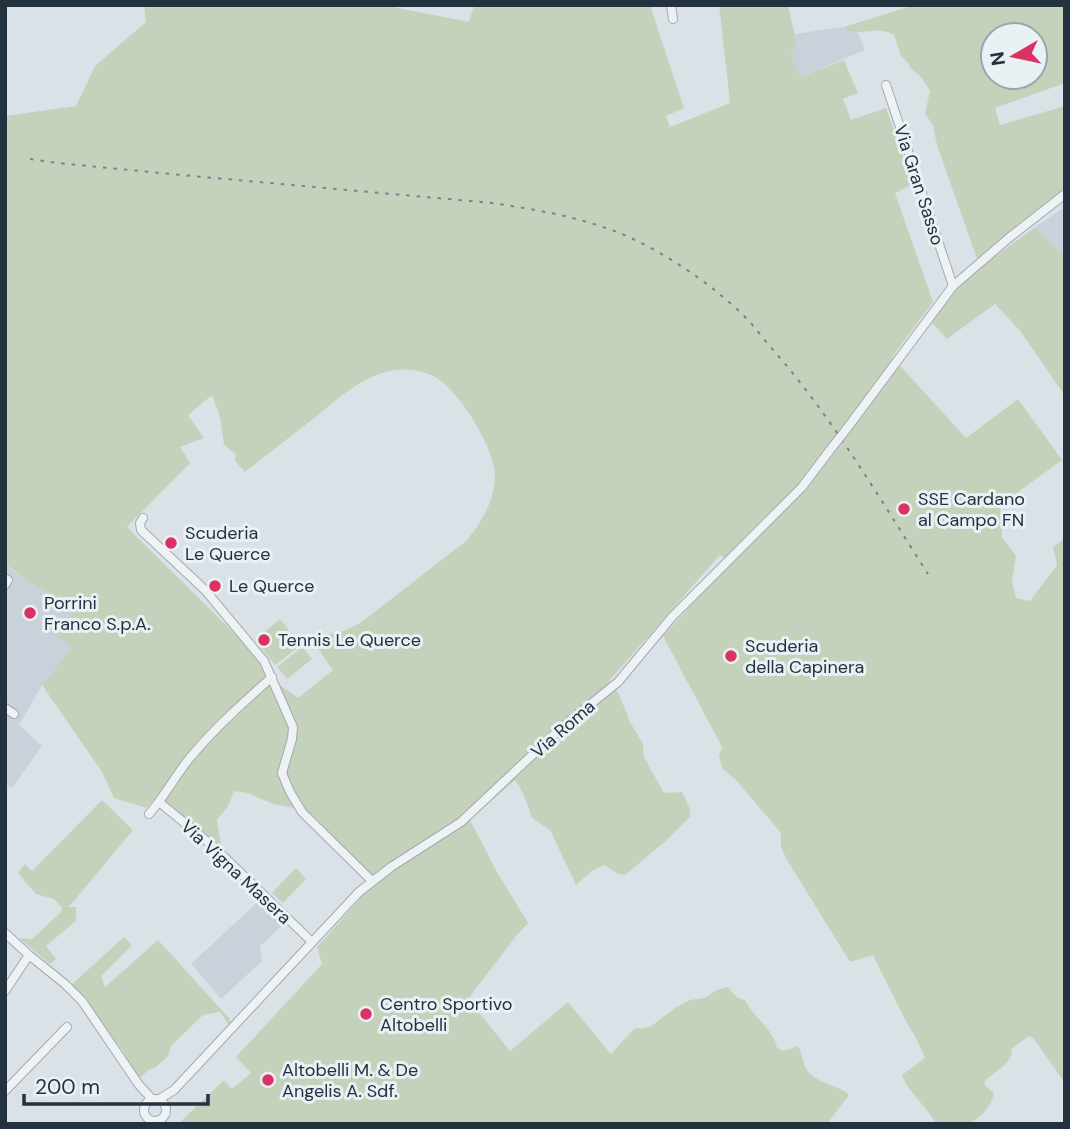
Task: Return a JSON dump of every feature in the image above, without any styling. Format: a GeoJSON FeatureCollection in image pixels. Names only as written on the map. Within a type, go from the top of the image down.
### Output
{"type":"FeatureCollection","features":[{"type":"Feature","properties":{"kind":"street"},"geometry":{"type":"LineString","coordinates":[[671,5],[673,19]]}},
{"type":"Feature","properties":{"kind":"street","name":"Via Gran Sasso"},"geometry":{"type":"LineString","coordinates":[[886,85],[953,286]]}},
{"type":"Feature","properties":{"kind":"street","name":"Via Roma"},"geometry":{"type":"LineString","coordinates":[[148,1117],[149,1101],[174,1090],[352,899],[372,881],[461,822],[561,728],[618,682],[672,617],[802,487],[953,286],[1065,194]]}},
{"type":"Feature","properties":{"kind":"street"},"geometry":{"type":"LineString","coordinates":[[142,518],[141,530],[205,590],[264,661],[293,727],[282,773],[290,792],[302,812],[372,881]]}},
{"type":"Feature","properties":{"kind":"street"},"geometry":{"type":"LineString","coordinates":[[5,579],[8,580],[5,585]]}},
{"type":"Feature","properties":{"kind":"street"},"geometry":{"type":"LineString","coordinates":[[149,814],[193,754],[271,677]]}},
{"type":"Feature","properties":{"kind":"street"},"geometry":{"type":"LineString","coordinates":[[5,708],[14,714]]}},
{"type":"Feature","properties":{"kind":"street","name":"Via Vigna Masera"},"geometry":{"type":"LineString","coordinates":[[159,802],[222,854],[312,943]]}},
{"type":"Feature","properties":{"kind":"street"},"geometry":{"type":"LineString","coordinates":[[5,933],[82,1001],[139,1085],[155,1100],[164,1104],[166,1110]]}},
{"type":"Feature","properties":{"kind":"street"},"geometry":{"type":"LineString","coordinates":[[5,991],[29,955]]}},
{"type":"Feature","properties":{"kind":"street"},"geometry":{"type":"LineString","coordinates":[[5,1091],[67,1027]]}},
{"type":"Feature","properties":{"kind":"street"},"geometry":{"type":"LineString","coordinates":[[139,1085],[148,1117]]}},
{"type":"Feature","properties":{"kind":"street","name":"Via Roma"},"geometry":{"type":"LineString","coordinates":[[140,1124],[148,1117],[163,1117],[174,1090]]}},
{"type":"Feature","properties":{"kind":"shaded area"},"geometry":{"type":"Polygon","coordinates":[[[844,27],[847,31],[858,33],[865,50],[801,77],[791,55],[797,45],[795,34],[844,27]]]}},
{"type":"Feature","properties":{"kind":"shaded area"},"geometry":{"type":"Polygon","coordinates":[[[1065,207],[1065,257],[1035,227],[1065,207]]]}},
{"type":"Feature","properties":{"kind":"shaded area"},"geometry":{"type":"Polygon","coordinates":[[[5,565],[30,583],[77,608],[73,647],[42,685],[19,725],[42,746],[12,788],[5,784],[5,565]]]}},
{"type":"Feature","properties":{"kind":"shaded area"},"geometry":{"type":"Polygon","coordinates":[[[262,898],[286,922],[260,946],[262,961],[221,999],[191,964],[262,898]]]}},
{"type":"Feature","properties":{"kind":"green space"},"geometry":{"type":"Polygon","coordinates":[[[144,5],[383,5],[469,22],[474,5],[650,5],[684,108],[666,116],[670,127],[730,103],[719,5],[788,5],[797,45],[791,55],[801,77],[844,60],[858,93],[843,99],[851,120],[886,108],[913,184],[895,193],[933,302],[892,357],[966,438],[1018,399],[1062,460],[1000,505],[1002,537],[1016,556],[1012,581],[1016,598],[1030,601],[1057,565],[1053,547],[1065,538],[1065,1083],[1034,1039],[1029,1036],[1011,1049],[1012,1053],[1007,1062],[984,1082],[994,1093],[984,1113],[969,1123],[936,1124],[909,1088],[902,1075],[925,1058],[873,955],[850,962],[787,860],[781,847],[781,833],[737,781],[722,768],[719,755],[722,747],[663,636],[730,563],[720,555],[609,681],[619,694],[630,722],[643,744],[644,757],[664,793],[682,792],[690,809],[690,817],[625,875],[618,874],[604,865],[593,870],[576,885],[550,830],[532,818],[515,780],[470,820],[528,923],[468,999],[510,1051],[568,1002],[611,1054],[634,1029],[650,1027],[690,1000],[704,998],[728,987],[735,995],[745,1000],[772,1035],[777,1048],[784,1051],[798,1046],[809,1072],[849,1095],[827,1124],[179,1123],[224,1080],[232,1089],[251,1073],[236,1057],[322,964],[317,947],[375,882],[313,816],[295,808],[234,791],[228,806],[217,820],[221,846],[163,803],[194,757],[266,685],[280,685],[298,698],[333,670],[309,636],[337,633],[363,621],[466,541],[486,512],[495,478],[490,452],[466,409],[437,378],[416,371],[395,370],[361,382],[245,472],[235,461],[236,454],[224,445],[220,417],[212,395],[188,415],[204,438],[180,447],[190,463],[127,527],[246,645],[268,675],[198,742],[146,808],[114,798],[102,772],[42,685],[72,648],[58,637],[77,608],[30,583],[5,564],[5,116],[76,106],[95,66],[146,22],[144,5]]]}},
{"type":"Feature","properties":{"kind":"green space"},"geometry":{"type":"Polygon","coordinates":[[[908,5],[1065,5],[1065,83],[1049,89],[1049,21],[979,21],[979,91],[1043,91],[995,108],[1000,125],[1065,106],[1065,188],[977,259],[937,145],[933,126],[925,113],[930,91],[901,56],[894,35],[876,30],[847,31],[844,27],[908,5]]]}},
{"type":"Feature","properties":{"kind":"green space"},"geometry":{"type":"Polygon","coordinates":[[[1035,227],[1065,257],[1065,396],[1021,332],[995,304],[947,339],[930,321],[974,272],[1035,227]]]}},
{"type":"Feature","properties":{"kind":"green space"},"geometry":{"type":"Polygon","coordinates":[[[280,619],[301,645],[275,665],[255,640],[280,619]]]}},
{"type":"Feature","properties":{"kind":"green space"},"geometry":{"type":"Polygon","coordinates":[[[302,647],[312,659],[287,679],[277,667],[302,647]]]}},
{"type":"Feature","properties":{"kind":"green space"},"geometry":{"type":"Polygon","coordinates":[[[102,800],[133,830],[68,907],[76,907],[76,921],[46,946],[56,959],[50,964],[19,938],[32,939],[62,908],[54,899],[36,894],[18,873],[25,864],[32,871],[102,800]]]}},
{"type":"Feature","properties":{"kind":"green space"},"geometry":{"type":"Polygon","coordinates":[[[296,868],[306,879],[283,903],[272,893],[296,868]]]}},
{"type":"Feature","properties":{"kind":"green space"},"geometry":{"type":"Polygon","coordinates":[[[124,937],[132,945],[101,976],[105,987],[158,940],[231,1023],[229,1025],[220,1012],[203,1015],[171,1046],[168,1056],[140,1078],[121,1048],[71,985],[124,937]]]}},
{"type":"Feature","properties":{"kind":"railway"},"geometry":{"type":"LineString","coordinates":[[30,159],[492,203],[580,220],[631,238],[688,271],[715,290],[749,321],[797,378],[837,432],[928,574]]}},
{"type":"Feature","properties":{"kind":"place","name":"SSE Cardano al Campo FN"},"geometry":{"type":"Point","coordinates":[904,509]}},
{"type":"Feature","properties":{"kind":"place","name":"Scuderia Le Querce"},"geometry":{"type":"Point","coordinates":[171,543]}},
{"type":"Feature","properties":{"kind":"place","name":"Le Querce"},"geometry":{"type":"Point","coordinates":[215,586]}},
{"type":"Feature","properties":{"kind":"place","name":"Porrini Franco S.p.A."},"geometry":{"type":"Point","coordinates":[30,613]}},
{"type":"Feature","properties":{"kind":"place","name":"Tennis Le Querce"},"geometry":{"type":"Point","coordinates":[264,640]}},
{"type":"Feature","properties":{"kind":"place","name":"Scuderia della Capinera"},"geometry":{"type":"Point","coordinates":[731,656]}},
{"type":"Feature","properties":{"kind":"place","name":"Centro Sportivo Altobelli"},"geometry":{"type":"Point","coordinates":[366,1014]}},
{"type":"Feature","properties":{"kind":"place","name":"Altobelli M. & De Angelis A. Sdf."},"geometry":{"type":"Point","coordinates":[268,1080]}}]}
